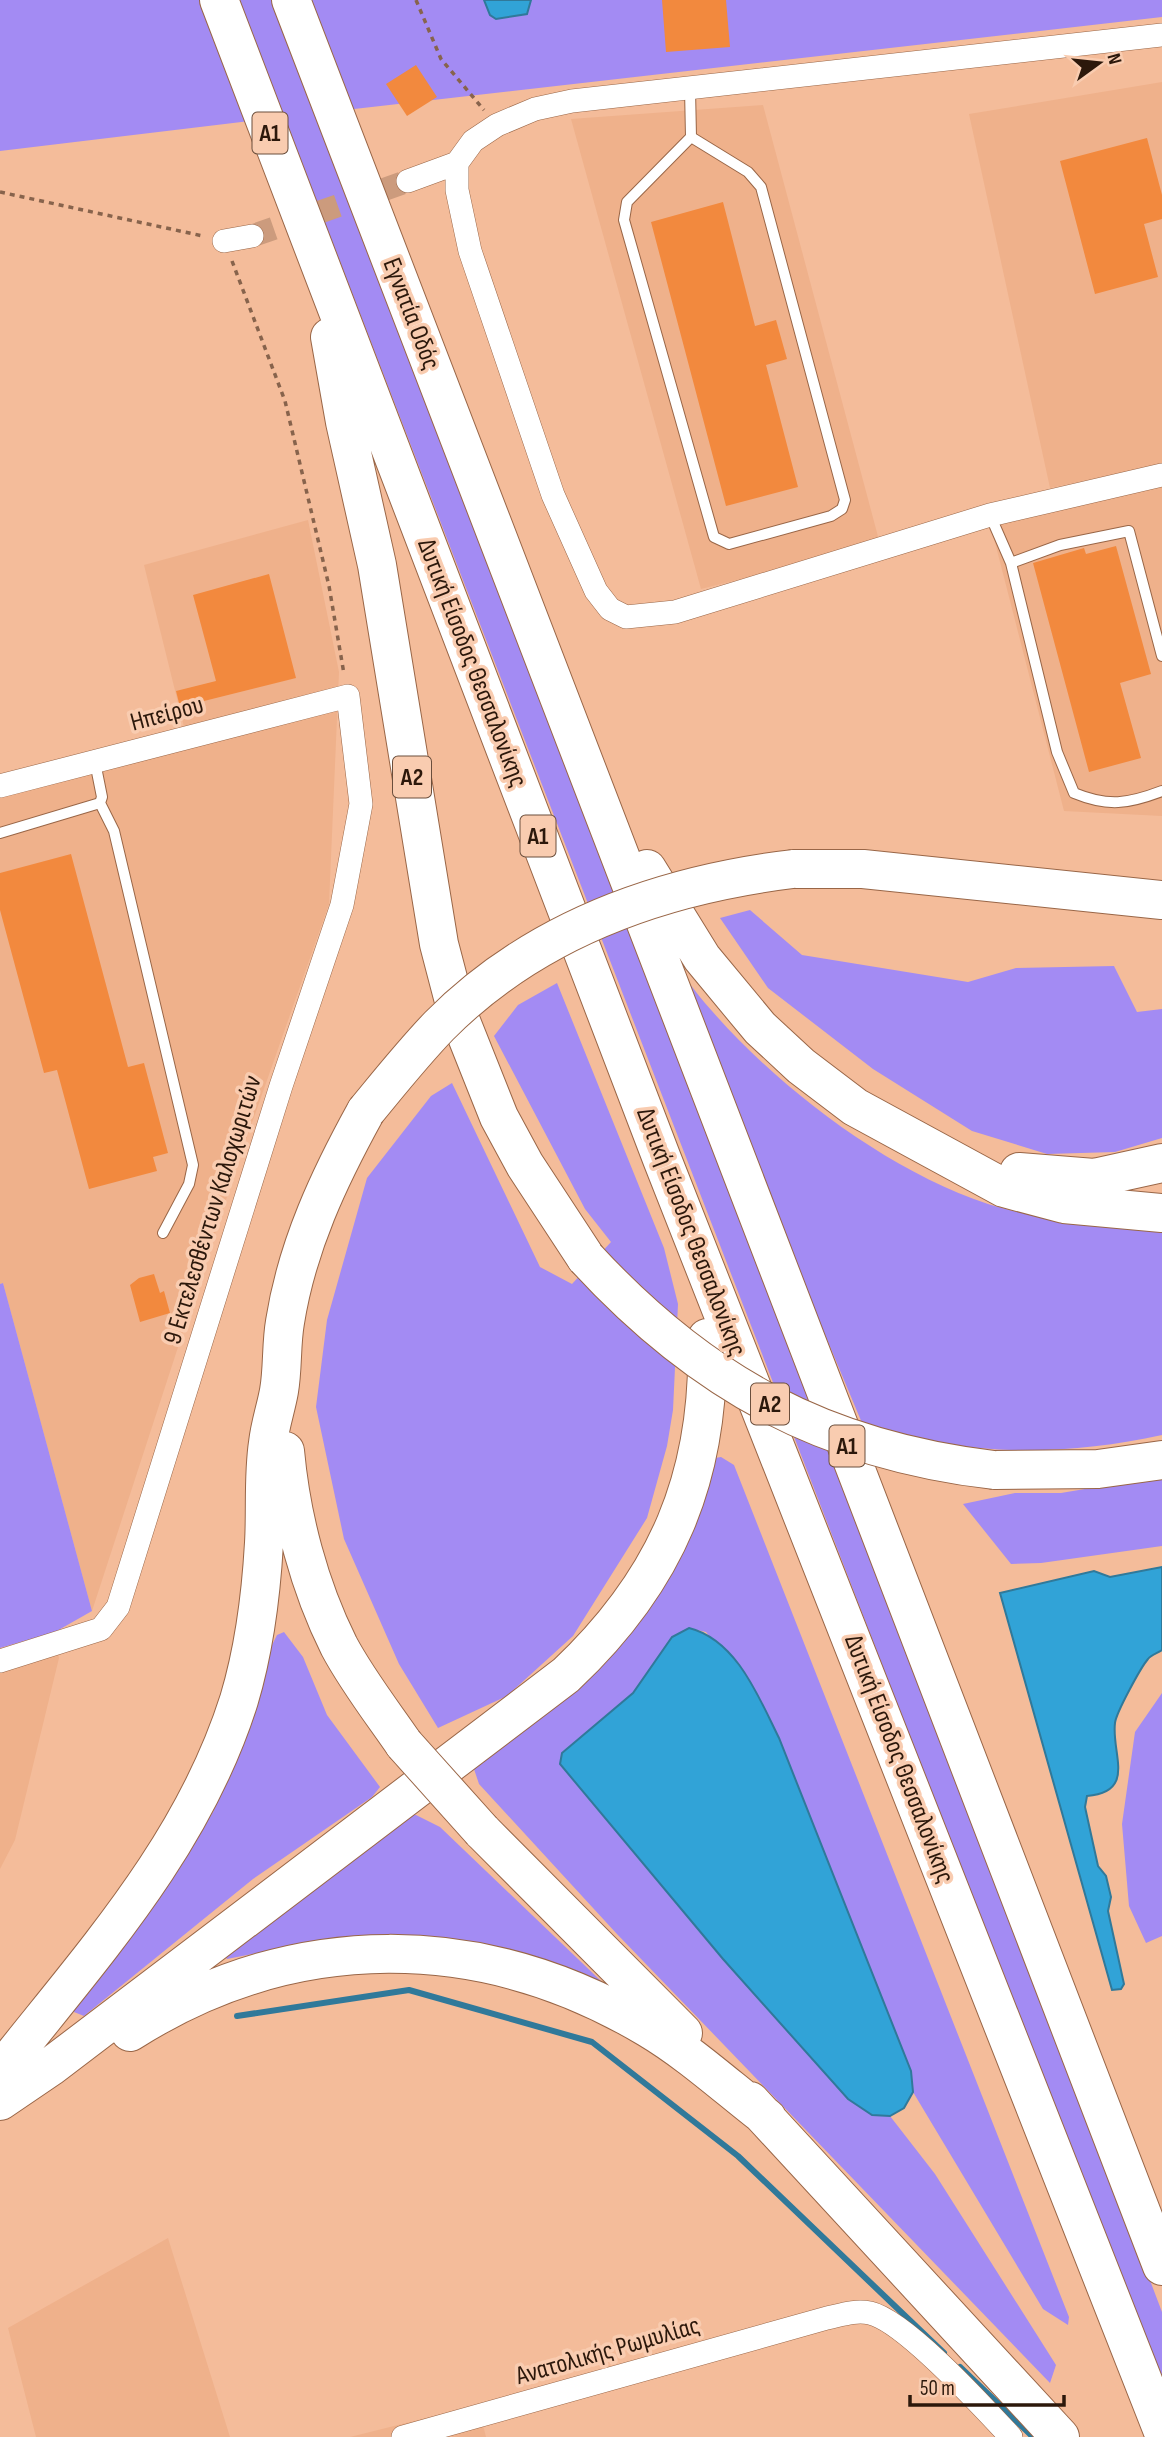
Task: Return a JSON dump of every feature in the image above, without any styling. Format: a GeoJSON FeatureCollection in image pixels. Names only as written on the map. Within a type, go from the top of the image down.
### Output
{"type":"FeatureCollection","features":[{"type":"Feature","properties":{"kind":"highway","name":"Α1"},"geometry":{"type":"LineString","coordinates":[[219,0],[320,266]]}},
{"type":"Feature","properties":{"kind":"highway","name":"Εγνατία Οδός"},"geometry":{"type":"LineString","coordinates":[[291,0],[531,627]]}},
{"type":"Feature","properties":{"kind":"highway","name":"Δυτική Είσοδος Θεσσαλονίκης"},"geometry":{"type":"LineString","coordinates":[[320,266],[662,1159],[1162,2429]]}},
{"type":"Feature","properties":{"kind":"highway","name":"Α2"},"geometry":{"type":"LineString","coordinates":[[320,266],[335,368],[377,565],[439,944],[456,1009],[499,1117],[525,1165],[586,1258],[627,1302],[667,1338],[713,1371],[774,1407],[835,1435],[899,1454],[995,1470],[1098,1469],[1162,1460]]}},
{"type":"Feature","properties":{"kind":"highway","name":"Α1"},"geometry":{"type":"LineString","coordinates":[[531,627],[1162,2266]]}},
{"type":"Feature","properties":{"kind":"highway"},"geometry":{"type":"LineString","coordinates":[[531,627],[584,723],[648,873],[702,958],[760,1028],[801,1066],[855,1107],[1004,1188],[1064,1204],[1162,1213]]}},
{"type":"Feature","properties":{"kind":"highway"},"geometry":{"type":"LineString","coordinates":[[0,2072],[162,1863],[209,1778],[239,1698],[255,1630],[264,1543],[268,1443],[279,1390],[285,1324],[294,1278],[309,1230],[332,1173],[366,1111],[441,1024],[509,968],[568,933],[621,907],[675,889],[729,876],[793,869],[863,869],[1162,900]]}},
{"type":"Feature","properties":{"kind":"highway"},"geometry":{"type":"LineString","coordinates":[[0,2101],[50,2067],[565,1675],[596,1646],[627,1610],[670,1537],[699,1452],[706,1409],[706,1319],[662,1159]]}},
{"type":"Feature","properties":{"kind":"highway"},"geometry":{"type":"LineString","coordinates":[[957,1163],[1054,1177],[1094,1178],[1162,1163]]}},
{"type":"Feature","properties":{"kind":"highway"},"geometry":{"type":"LineString","coordinates":[[279,1390],[289,1493],[312,1581],[340,1646],[404,1744],[482,1831],[767,2118],[1060,2437]]}},
{"type":"Feature","properties":{"kind":"highway"},"geometry":{"type":"LineString","coordinates":[[0,2131],[92,2058],[175,2005],[231,1980],[272,1968],[384,1952],[425,1953],[488,1963],[596,2000],[650,2029],[767,2118]]}},
{"type":"Feature","properties":{"kind":"street"},"geometry":{"type":"LineString","coordinates":[[408,181],[457,163],[473,141],[497,125],[535,109],[572,101],[1162,35]]}},
{"type":"Feature","properties":{"kind":"street"},"geometry":{"type":"LineString","coordinates":[[457,163],[457,190],[470,251],[553,495],[596,591],[610,609],[626,617],[675,612],[990,515],[1162,475]]}},
{"type":"Feature","properties":{"kind":"street"},"geometry":{"type":"LineString","coordinates":[[224,241],[252,236]]}},
{"type":"Feature","properties":{"kind":"street","name":"Ηπείρου"},"geometry":{"type":"LineString","coordinates":[[0,786],[348,696]]}},
{"type":"Feature","properties":{"kind":"street","name":"9 Εκτελεσθέντων Καλοχωριτών"},"geometry":{"type":"LineString","coordinates":[[0,1661],[101,1629],[118,1607],[281,1086],[342,905],[361,804],[348,696]]}},
{"type":"Feature","properties":{"kind":"street","name":"Ανατολικής Ρωμυλίας"},"geometry":{"type":"LineString","coordinates":[[403,2437],[461,2429],[827,2318],[862,2312],[885,2319],[954,2378],[1011,2437]]}},
{"type":"Feature","properties":{"kind":"lane"},"geometry":{"type":"LineString","coordinates":[[690,89],[691,137],[627,202],[624,220],[714,537],[729,544],[831,516],[842,509],[845,500],[761,187],[748,172],[691,137]]}},
{"type":"Feature","properties":{"kind":"lane"},"geometry":{"type":"LineString","coordinates":[[990,515],[1011,563],[1057,752],[1074,793],[1099,803],[1117,803],[1162,791]]}},
{"type":"Feature","properties":{"kind":"lane"},"geometry":{"type":"LineString","coordinates":[[1011,563],[1060,545],[1129,531],[1162,656]]}},
{"type":"Feature","properties":{"kind":"lane"},"geometry":{"type":"LineString","coordinates":[[95,762],[102,797],[100,803],[114,831],[193,1165],[193,1175],[163,1233]]}},
{"type":"Feature","properties":{"kind":"lane"},"geometry":{"type":"LineString","coordinates":[[0,833],[100,803]]}},
{"type":"Feature","properties":{"kind":"path"},"geometry":{"type":"LineString","coordinates":[[416,0],[441,59],[497,125]]}},
{"type":"Feature","properties":{"kind":"path"},"geometry":{"type":"LineString","coordinates":[[0,192],[224,241],[285,401],[329,586],[348,696]]}},
{"type":"Feature","properties":{"kind":"shaded area"},"geometry":{"type":"Polygon","coordinates":[[[0,0],[1162,0],[1162,17],[319,113],[753,1233],[1162,2312],[1162,2389],[284,117],[0,151],[0,0]]]}},
{"type":"Feature","properties":{"kind":"shaded area"},"geometry":{"type":"Polygon","coordinates":[[[1162,82],[1162,464],[1050,488],[969,114],[1162,82]]]}},
{"type":"Feature","properties":{"kind":"shaded area"},"geometry":{"type":"Polygon","coordinates":[[[763,105],[880,544],[701,589],[571,119],[763,105]]]}},
{"type":"Feature","properties":{"kind":"shaded area"},"geometry":{"type":"Polygon","coordinates":[[[1162,483],[1162,816],[1064,811],[991,527],[1162,483]]]}},
{"type":"Feature","properties":{"kind":"shaded area"},"geometry":{"type":"Polygon","coordinates":[[[308,520],[339,672],[329,904],[240,1157],[92,1611],[3,1283],[0,1284],[0,777],[184,727],[144,565],[308,520]]]}},
{"type":"Feature","properties":{"kind":"shaded area"},"geometry":{"type":"Polygon","coordinates":[[[750,910],[802,955],[968,982],[1016,968],[1114,966],[1137,1012],[1162,1009],[1162,1138],[1115,1152],[1047,1154],[972,1131],[873,1069],[768,988],[720,918],[750,910]]]}},
{"type":"Feature","properties":{"kind":"shaded area"},"geometry":{"type":"Polygon","coordinates":[[[663,948],[712,1011],[770,1070],[838,1125],[912,1171],[950,1189],[1009,1210],[1075,1221],[1162,1228],[1162,1435],[1086,1447],[1011,1450],[936,1442],[862,1423],[663,948]]]}},
{"type":"Feature","properties":{"kind":"shaded area"},"geometry":{"type":"Polygon","coordinates":[[[557,983],[664,1248],[678,1304],[673,1410],[667,1446],[647,1518],[573,1636],[507,1696],[438,1728],[399,1664],[344,1539],[316,1407],[327,1320],[367,1178],[431,1096],[452,1083],[540,1267],[572,1284],[611,1242],[585,1209],[494,1036],[518,1005],[557,983]]]}},
{"type":"Feature","properties":{"kind":"shaded area"},"geometry":{"type":"Polygon","coordinates":[[[3,1283],[92,1611],[55,1632],[0,1648],[0,1284],[3,1283]]]}},
{"type":"Feature","properties":{"kind":"shaded area"},"geometry":{"type":"Polygon","coordinates":[[[721,1457],[734,1465],[1069,2317],[1068,2325],[1043,2309],[913,2092],[911,2071],[779,1738],[754,1690],[706,1632],[689,1628],[672,1637],[633,1693],[562,1753],[560,1764],[723,1959],[848,2099],[872,2115],[890,2116],[935,2174],[1056,2365],[1050,2383],[616,1933],[479,1784],[473,1766],[601,1659],[709,1459],[721,1457]]]}},
{"type":"Feature","properties":{"kind":"shaded area"},"geometry":{"type":"Polygon","coordinates":[[[1162,1476],[1162,1546],[1041,1563],[1011,1564],[963,1504],[1015,1493],[1061,1493],[1162,1476]]]}},
{"type":"Feature","properties":{"kind":"shaded area"},"geometry":{"type":"Polygon","coordinates":[[[55,1632],[59,1658],[15,1840],[0,1869],[0,1648],[55,1632]]]}},
{"type":"Feature","properties":{"kind":"shaded area"},"geometry":{"type":"Polygon","coordinates":[[[284,1632],[303,1657],[327,1715],[380,1787],[372,1797],[253,1879],[84,2016],[74,2012],[74,2001],[168,1878],[213,1812],[244,1741],[270,1649],[277,1635],[284,1632]]]}},
{"type":"Feature","properties":{"kind":"shaded area"},"geometry":{"type":"Polygon","coordinates":[[[1162,1693],[1162,1936],[1146,1943],[1129,1906],[1122,1824],[1135,1732],[1162,1693]]]}},
{"type":"Feature","properties":{"kind":"shaded area"},"geometry":{"type":"Polygon","coordinates":[[[400,1814],[416,1815],[440,1827],[601,1981],[599,1987],[298,1945],[227,1959],[222,1953],[400,1814]]]}},
{"type":"Feature","properties":{"kind":"shaded area"},"geometry":{"type":"Polygon","coordinates":[[[168,2238],[230,2437],[36,2437],[8,2328],[168,2238]]]}},
{"type":"Feature","properties":{"kind":"shaded area"},"geometry":{"type":"Polygon","coordinates":[[[478,2405],[486,2437],[350,2437],[478,2405]]]}},
{"type":"Feature","properties":{"kind":"water"},"geometry":{"type":"Polygon","coordinates":[[[484,0],[531,0],[527,14],[496,19],[490,15],[484,0]]]}},
{"type":"Feature","properties":{"kind":"water"},"geometry":{"type":"Polygon","coordinates":[[[1162,1567],[1162,1650],[1151,1656],[1145,1664],[1116,1718],[1117,1779],[1112,1787],[1102,1793],[1087,1796],[1085,1807],[1098,1866],[1106,1876],[1111,1897],[1108,1911],[1124,1984],[1121,1989],[1112,1990],[1000,1593],[1094,1571],[1110,1577],[1162,1567]]]}},
{"type":"Feature","properties":{"kind":"water"},"geometry":{"type":"Polygon","coordinates":[[[689,1628],[720,1645],[745,1672],[779,1738],[911,2071],[913,2092],[904,2108],[890,2116],[872,2115],[848,2099],[723,1959],[560,1764],[562,1753],[633,1693],[672,1637],[689,1628]]]}},
{"type":"Feature","properties":{"kind":"building"},"geometry":{"type":"Polygon","coordinates":[[[662,0],[726,0],[730,47],[666,52],[662,0]]]}},
{"type":"Feature","properties":{"kind":"building"},"geometry":{"type":"Polygon","coordinates":[[[416,65],[437,97],[407,116],[386,84],[416,65]]]}},
{"type":"Feature","properties":{"kind":"building"},"geometry":{"type":"Polygon","coordinates":[[[1147,138],[1162,195],[1162,219],[1144,224],[1158,277],[1095,294],[1060,161],[1147,138]]]}},
{"type":"Feature","properties":{"kind":"building"},"geometry":{"type":"Polygon","coordinates":[[[723,202],[755,326],[776,320],[787,359],[766,365],[798,487],[726,506],[651,222],[723,202]]]}},
{"type":"Feature","properties":{"kind":"building"},"geometry":{"type":"Polygon","coordinates":[[[1116,546],[1151,674],[1120,683],[1141,758],[1089,772],[1033,563],[1084,548],[1086,554],[1116,546]]]}},
{"type":"Feature","properties":{"kind":"building"},"geometry":{"type":"Polygon","coordinates":[[[269,574],[296,678],[180,707],[176,691],[216,681],[193,595],[269,574]]]}},
{"type":"Feature","properties":{"kind":"building"},"geometry":{"type":"Polygon","coordinates":[[[71,854],[128,1067],[144,1063],[168,1153],[153,1157],[157,1171],[89,1189],[57,1070],[44,1073],[0,910],[0,873],[71,854]]]}},
{"type":"Feature","properties":{"kind":"building"},"geometry":{"type":"Polygon","coordinates":[[[154,1274],[160,1293],[164,1291],[170,1313],[140,1322],[130,1285],[139,1278],[154,1274]]]}},
{"type":"Feature","properties":{"kind":"waterway"},"geometry":{"type":"LineString","coordinates":[[237,2016],[409,1990],[592,2042],[738,2156],[944,2353]]}},
{"type":"Feature","properties":{"kind":"waterway"},"geometry":{"type":"LineString","coordinates":[[960,2367],[1033,2437]]}},
{"type":"Feature","properties":{"kind":"tunnel"},"geometry":{"type":"LineString","coordinates":[[252,236],[408,181]]}}]}
